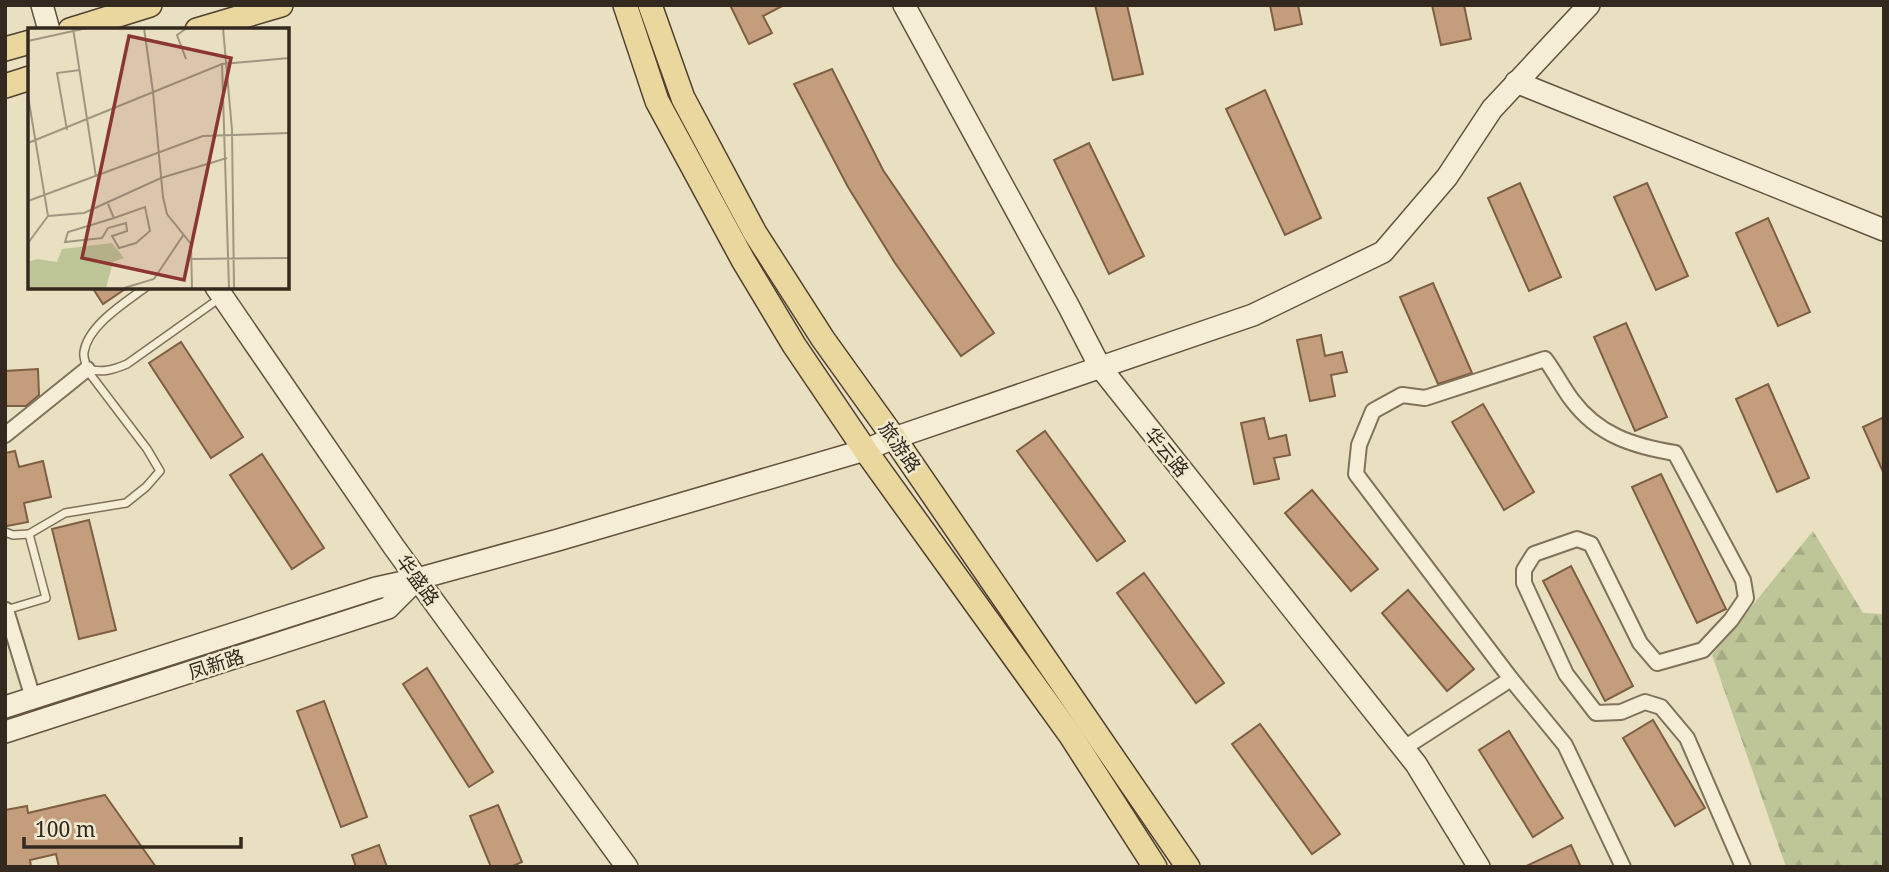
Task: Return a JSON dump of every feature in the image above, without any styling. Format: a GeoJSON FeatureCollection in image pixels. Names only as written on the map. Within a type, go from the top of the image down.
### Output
{"type":"FeatureCollection","features":[{"type":"Feature","properties":{"kind":"main road"},"geometry":{"type":"LineString","coordinates":[[76,28],[150,5]]}},
{"type":"Feature","properties":{"kind":"main road"},"geometry":{"type":"LineString","coordinates":[[204,28],[281,5]]}},
{"type":"Feature","properties":{"kind":"main road","name":"旅游路"},"geometry":{"type":"LineString","coordinates":[[625,5],[657,101],[743,260],[787,334],[865,450],[1071,736],[1156,867]]}},
{"type":"Feature","properties":{"kind":"main road","name":"旅游路"},"geometry":{"type":"LineString","coordinates":[[650,5],[683,98],[755,233],[823,339],[894,438],[1188,867]]}},
{"type":"Feature","properties":{"kind":"main road"},"geometry":{"type":"LineString","coordinates":[[5,50],[28,43]]}},
{"type":"Feature","properties":{"kind":"main road"},"geometry":{"type":"LineString","coordinates":[[5,86],[28,79]]}},
{"type":"Feature","properties":{"kind":"street"},"geometry":{"type":"LineString","coordinates":[[42,5],[48,28]]}},
{"type":"Feature","properties":{"kind":"street","name":"华云路"},"geometry":{"type":"LineString","coordinates":[[904,5],[1100,367],[1404,748],[1479,867]]}},
{"type":"Feature","properties":{"kind":"street"},"geometry":{"type":"LineString","coordinates":[[5,708],[376,588],[417,579],[865,450],[1252,315],[1383,252],[1447,177],[1492,109],[1589,5]]}},
{"type":"Feature","properties":{"kind":"street"},"geometry":{"type":"LineString","coordinates":[[1516,82],[1884,230]]}},
{"type":"Feature","properties":{"kind":"street","name":"华盛路"},"geometry":{"type":"LineString","coordinates":[[219,292],[417,579],[627,867]]}},
{"type":"Feature","properties":{"kind":"street"},"geometry":{"type":"LineString","coordinates":[[1623,867],[1565,745],[1511,679],[1356,474],[1359,445],[1373,411],[1402,395],[1425,398],[1545,359],[1572,400],[1596,426],[1621,440],[1675,453],[1743,580],[1746,598],[1731,620],[1703,650],[1657,663],[1640,643],[1591,544],[1577,539],[1534,554],[1524,570],[1524,583],[1566,674],[1596,713],[1620,712],[1645,702],[1661,707],[1687,738],[1743,867]]}},
{"type":"Feature","properties":{"kind":"street"},"geometry":{"type":"LineString","coordinates":[[5,435],[87,369]]}},
{"type":"Feature","properties":{"kind":"street","name":"凤新路"},"geometry":{"type":"LineString","coordinates":[[5,732],[388,608],[417,579]]}},
{"type":"Feature","properties":{"kind":"street"},"geometry":{"type":"LineString","coordinates":[[5,610],[33,698]]}},
{"type":"Feature","properties":{"kind":"street"},"geometry":{"type":"LineString","coordinates":[[1404,748],[1511,679]]}},
{"type":"Feature","properties":{"kind":"lane"},"geometry":{"type":"LineString","coordinates":[[5,532],[13,535],[29,534],[65,513],[126,503],[146,488],[160,471],[147,449],[87,369],[84,354],[90,337],[112,313],[143,289]]}},
{"type":"Feature","properties":{"kind":"lane"},"geometry":{"type":"LineString","coordinates":[[87,369],[98,372],[127,364],[219,292]]}},
{"type":"Feature","properties":{"kind":"lane"},"geometry":{"type":"LineString","coordinates":[[5,610],[46,598],[29,534]]}},
{"type":"Feature","properties":{"kind":"green space"},"geometry":{"type":"Polygon","coordinates":[[[1813,531],[1863,613],[1884,614],[1884,867],[1786,867],[1712,655],[1813,531]]]}},
{"type":"Feature","properties":{"kind":"building"},"geometry":{"type":"Polygon","coordinates":[[[730,5],[784,5],[763,16],[772,33],[749,44],[730,5]]]}},
{"type":"Feature","properties":{"kind":"building"},"geometry":{"type":"Polygon","coordinates":[[[1095,5],[1127,5],[1143,74],[1113,80],[1095,5]]]}},
{"type":"Feature","properties":{"kind":"building"},"geometry":{"type":"Polygon","coordinates":[[[1270,5],[1298,5],[1302,24],[1275,30],[1270,5]]]}},
{"type":"Feature","properties":{"kind":"building"},"geometry":{"type":"Polygon","coordinates":[[[1432,5],[1464,5],[1471,39],[1441,45],[1432,5]]]}},
{"type":"Feature","properties":{"kind":"building"},"geometry":{"type":"Polygon","coordinates":[[[832,69],[883,170],[994,333],[961,356],[895,263],[848,187],[794,84],[832,69]]]}},
{"type":"Feature","properties":{"kind":"building"},"geometry":{"type":"Polygon","coordinates":[[[1265,90],[1321,218],[1285,235],[1226,109],[1265,90]]]}},
{"type":"Feature","properties":{"kind":"building"},"geometry":{"type":"Polygon","coordinates":[[[1089,143],[1144,256],[1109,274],[1054,160],[1089,143]]]}},
{"type":"Feature","properties":{"kind":"building"},"geometry":{"type":"Polygon","coordinates":[[[1520,183],[1561,277],[1529,291],[1488,198],[1520,183]]]}},
{"type":"Feature","properties":{"kind":"building"},"geometry":{"type":"Polygon","coordinates":[[[1647,183],[1688,276],[1656,290],[1614,197],[1647,183]]]}},
{"type":"Feature","properties":{"kind":"building"},"geometry":{"type":"Polygon","coordinates":[[[1768,218],[1810,312],[1778,326],[1736,233],[1768,218]]]}},
{"type":"Feature","properties":{"kind":"building"},"geometry":{"type":"Polygon","coordinates":[[[1433,283],[1472,373],[1438,384],[1400,297],[1433,283]]]}},
{"type":"Feature","properties":{"kind":"building"},"geometry":{"type":"Polygon","coordinates":[[[93,289],[125,289],[103,304],[93,289]]]}},
{"type":"Feature","properties":{"kind":"building"},"geometry":{"type":"Polygon","coordinates":[[[1626,323],[1667,417],[1635,431],[1594,337],[1626,323]]]}},
{"type":"Feature","properties":{"kind":"building"},"geometry":{"type":"Polygon","coordinates":[[[1321,335],[1325,356],[1342,352],[1347,372],[1331,375],[1335,396],[1310,401],[1297,340],[1321,335]]]}},
{"type":"Feature","properties":{"kind":"building"},"geometry":{"type":"Polygon","coordinates":[[[181,342],[243,437],[211,458],[149,363],[181,342]]]}},
{"type":"Feature","properties":{"kind":"building"},"geometry":{"type":"Polygon","coordinates":[[[38,369],[39,395],[26,406],[5,406],[5,371],[38,369]]]}},
{"type":"Feature","properties":{"kind":"building"},"geometry":{"type":"Polygon","coordinates":[[[1768,384],[1809,478],[1777,492],[1736,399],[1768,384]]]}},
{"type":"Feature","properties":{"kind":"building"},"geometry":{"type":"Polygon","coordinates":[[[1483,404],[1534,492],[1504,510],[1452,422],[1483,404]]]}},
{"type":"Feature","properties":{"kind":"building"},"geometry":{"type":"Polygon","coordinates":[[[1884,417],[1884,474],[1863,427],[1884,417]]]}},
{"type":"Feature","properties":{"kind":"building"},"geometry":{"type":"Polygon","coordinates":[[[1264,418],[1269,439],[1286,435],[1290,455],[1274,458],[1279,479],[1254,484],[1241,423],[1264,418]]]}},
{"type":"Feature","properties":{"kind":"building"},"geometry":{"type":"Polygon","coordinates":[[[1045,431],[1125,541],[1097,561],[1017,451],[1045,431]]]}},
{"type":"Feature","properties":{"kind":"building"},"geometry":{"type":"Polygon","coordinates":[[[15,451],[19,467],[43,461],[51,497],[24,503],[28,522],[5,526],[5,453],[15,451]]]}},
{"type":"Feature","properties":{"kind":"building"},"geometry":{"type":"Polygon","coordinates":[[[262,454],[324,548],[292,569],[230,475],[262,454]]]}},
{"type":"Feature","properties":{"kind":"building"},"geometry":{"type":"Polygon","coordinates":[[[1661,474],[1726,609],[1697,623],[1632,487],[1661,474]]]}},
{"type":"Feature","properties":{"kind":"building"},"geometry":{"type":"Polygon","coordinates":[[[1312,490],[1378,569],[1351,591],[1285,513],[1312,490]]]}},
{"type":"Feature","properties":{"kind":"building"},"geometry":{"type":"Polygon","coordinates":[[[89,520],[116,630],[79,639],[52,529],[89,520]]]}},
{"type":"Feature","properties":{"kind":"building"},"geometry":{"type":"Polygon","coordinates":[[[1571,566],[1633,686],[1605,701],[1543,581],[1571,566]]]}},
{"type":"Feature","properties":{"kind":"building"},"geometry":{"type":"Polygon","coordinates":[[[1144,573],[1224,683],[1196,703],[1117,593],[1144,573]]]}},
{"type":"Feature","properties":{"kind":"building"},"geometry":{"type":"Polygon","coordinates":[[[1408,590],[1474,669],[1447,691],[1382,613],[1408,590]]]}},
{"type":"Feature","properties":{"kind":"building"},"geometry":{"type":"Polygon","coordinates":[[[427,668],[493,772],[469,787],[403,684],[427,668]]]}},
{"type":"Feature","properties":{"kind":"building"},"geometry":{"type":"Polygon","coordinates":[[[324,701],[367,817],[341,827],[297,711],[324,701]]]}},
{"type":"Feature","properties":{"kind":"building"},"geometry":{"type":"Polygon","coordinates":[[[1653,720],[1705,808],[1675,826],[1623,738],[1653,720]]]}},
{"type":"Feature","properties":{"kind":"building"},"geometry":{"type":"Polygon","coordinates":[[[1260,724],[1340,834],[1312,854],[1232,744],[1260,724]]]}},
{"type":"Feature","properties":{"kind":"building"},"geometry":{"type":"Polygon","coordinates":[[[1509,731],[1563,818],[1533,837],[1479,750],[1509,731]]]}},
{"type":"Feature","properties":{"kind":"building"},"geometry":{"type":"Polygon","coordinates":[[[105,795],[156,867],[59,867],[56,854],[30,860],[31,867],[5,867],[5,810],[27,806],[28,813],[105,795]]]}},
{"type":"Feature","properties":{"kind":"building"},"geometry":{"type":"Polygon","coordinates":[[[498,805],[522,862],[511,867],[491,867],[470,816],[498,805]]]}},
{"type":"Feature","properties":{"kind":"building"},"geometry":{"type":"Polygon","coordinates":[[[379,845],[387,867],[356,867],[352,855],[379,845]]]}},
{"type":"Feature","properties":{"kind":"building"},"geometry":{"type":"Polygon","coordinates":[[[1571,845],[1581,867],[1524,867],[1571,845]]]}}]}
